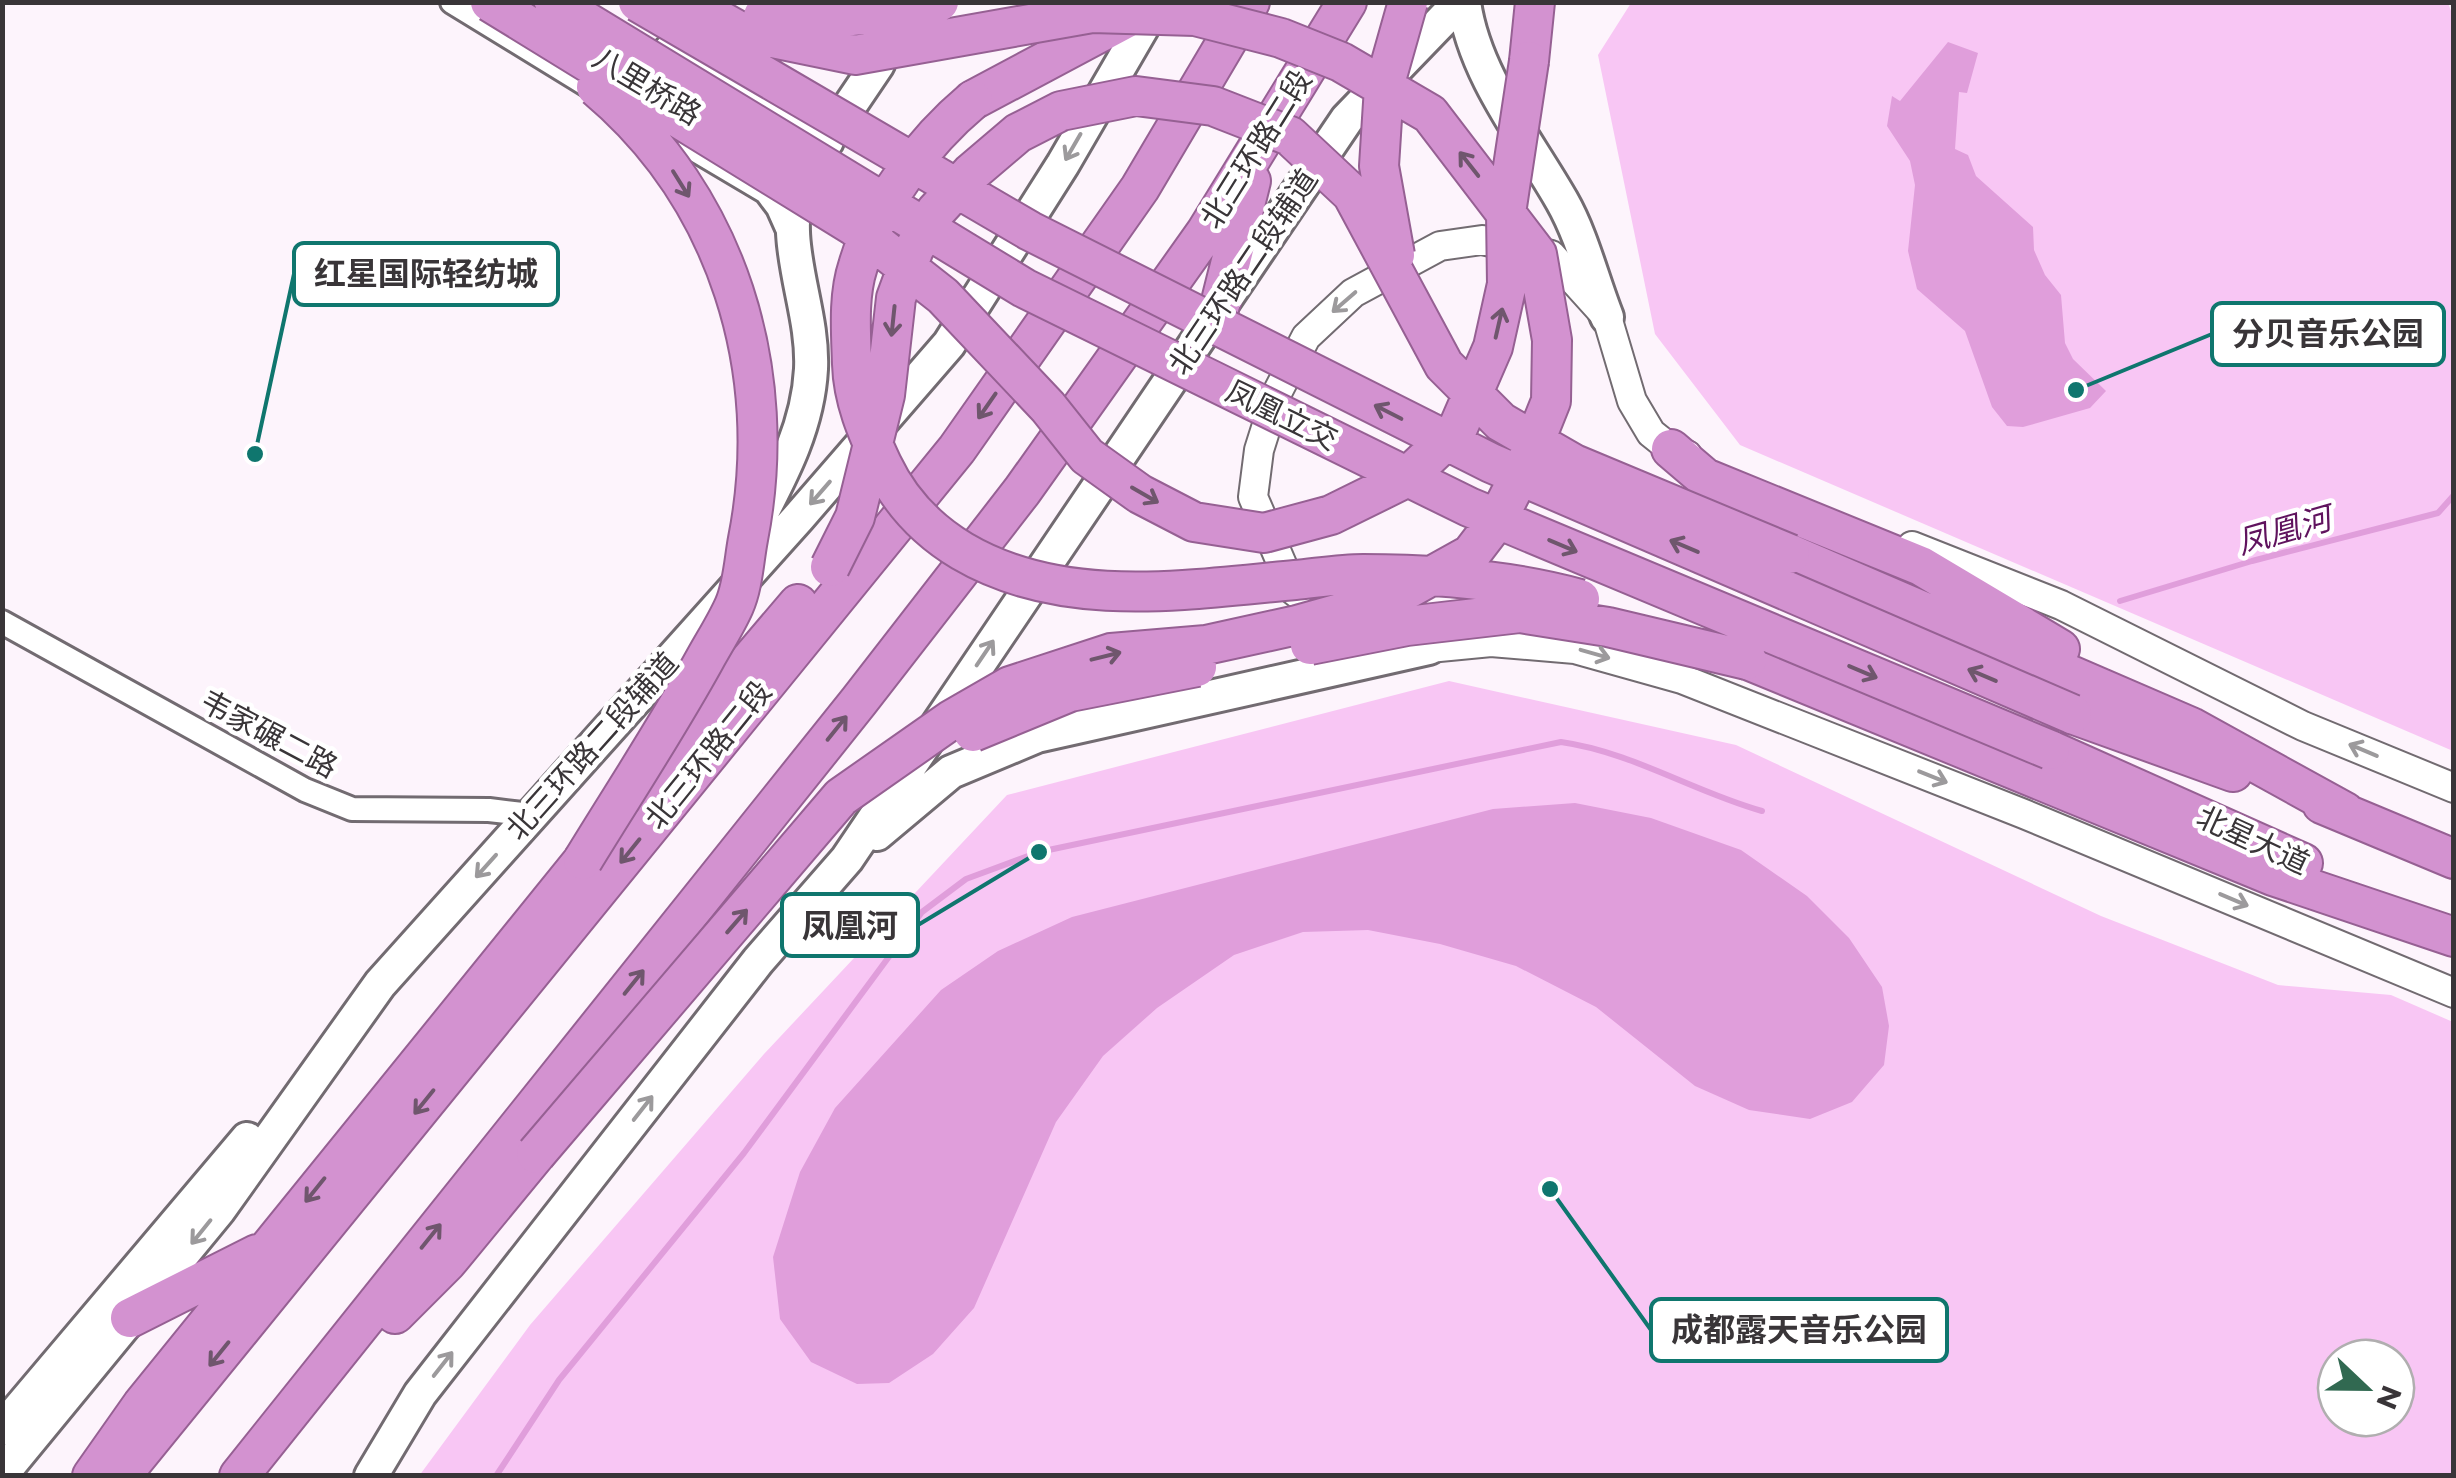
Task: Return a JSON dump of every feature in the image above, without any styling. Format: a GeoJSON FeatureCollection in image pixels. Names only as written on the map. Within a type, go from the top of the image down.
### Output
{"type":"FeatureCollection","features":[{"type":"Feature","properties":{"kind":"highway","name":"凤凰立交"},"geometry":{"type":"LineString","coordinates":[[554,2],[1024,288],[1469,506],[2046,766]]}},
{"type":"Feature","properties":{"kind":"highway","name":"凤凰立交"},"geometry":{"type":"LineString","coordinates":[[638,2],[1030,231],[1491,463],[2072,714]]}},
{"type":"Feature","properties":{"kind":"highway"},"geometry":{"type":"LineString","coordinates":[[245,1469],[446,1262],[840,797],[952,720],[1010,686],[1111,653],[1206,645],[1390,599],[1471,554],[1497,520],[1528,461],[1551,401],[1552,340],[1537,254],[1430,114],[1341,62],[1282,38],[1195,16],[1092,13],[854,54],[740,31],[687,2]]}},
{"type":"Feature","properties":{"kind":"highway"},"geometry":{"type":"LineString","coordinates":[[710,2],[739,14],[801,20],[875,14],[939,2]]}},
{"type":"Feature","properties":{"kind":"highway"},"geometry":{"type":"LineString","coordinates":[[1156,2],[973,100],[948,122],[897,188],[857,267],[851,314],[852,374],[861,420],[894,490],[935,535],[992,569],[1056,588],[1116,592],[1361,574],[1536,587],[1690,636],[2046,766],[2272,876],[2454,953]]}},
{"type":"Feature","properties":{"kind":"highway","name":"北三环路二段"},"geometry":{"type":"LineString","coordinates":[[120,1476],[957,449],[1140,188],[1250,2]]}},
{"type":"Feature","properties":{"kind":"highway","name":"北三环路二段"},"geometry":{"type":"LineString","coordinates":[[245,1469],[860,701],[1022,491],[1206,232],[1347,2]]}},
{"type":"Feature","properties":{"kind":"highway"},"geometry":{"type":"LineString","coordinates":[[1402,292],[1379,166],[1384,86],[1408,2]]}},
{"type":"Feature","properties":{"kind":"highway"},"geometry":{"type":"LineString","coordinates":[[502,10],[854,226],[943,296],[1036,394],[1087,456],[1140,494],[1194,522],[1264,533],[1331,515],[1406,478],[1457,430],[1493,347],[1507,284],[1506,213],[1535,2]]}},
{"type":"Feature","properties":{"kind":"highway"},"geometry":{"type":"LineString","coordinates":[[502,10],[624,110],[671,168],[718,244],[745,323],[756,400],[756,496],[736,603],[681,704],[582,860]]}},
{"type":"Feature","properties":{"kind":"highway"},"geometry":{"type":"LineString","coordinates":[[92,1476],[142,1404],[582,860],[830,566],[855,517],[885,395],[896,298],[914,249],[936,211],[971,173],[1018,133],[1062,111],[1136,96],[1213,106],[1290,136],[1352,194],[1444,365],[1501,422],[1574,464],[2191,727]]}},
{"type":"Feature","properties":{"kind":"highway"},"geometry":{"type":"LineString","coordinates":[[1219,309],[1260,144]]}},
{"type":"Feature","properties":{"kind":"highway"},"geometry":{"type":"LineString","coordinates":[[1672,449],[1705,478],[1921,566],[2191,727],[2346,812]]}},
{"type":"Feature","properties":{"kind":"highway"},"geometry":{"type":"LineString","coordinates":[[840,797],[992,722],[1070,692],[1407,626],[1520,613],[1608,627],[1747,660]]}},
{"type":"Feature","properties":{"kind":"highway","name":"北星大道"},"geometry":{"type":"LineString","coordinates":[[2072,714],[2346,812],[2454,859]]}},
{"type":"Feature","properties":{"kind":"highway","name":"北星大道"},"geometry":{"type":"LineString","coordinates":[[2046,766],[2267,846],[2454,936]]}},
{"type":"Feature","properties":{"kind":"highway"},"geometry":{"type":"LineString","coordinates":[[2272,876],[2454,936]]}},
{"type":"Feature","properties":{"kind":"highway"},"geometry":{"type":"LineString","coordinates":[[130,1318],[268,1248]]}},
{"type":"Feature","properties":{"kind":"main road"},"geometry":{"type":"LineString","coordinates":[[670,51],[692,59],[719,60],[750,48],[828,2]]}},
{"type":"Feature","properties":{"kind":"main road"},"geometry":{"type":"LineString","coordinates":[[708,615],[796,448],[811,370],[807,323],[791,238],[793,200],[878,64],[878,34],[870,2]]}},
{"type":"Feature","properties":{"kind":"main road","name":"北三环路二段辅道"},"geometry":{"type":"LineString","coordinates":[[2,1474],[219,1210],[380,984],[949,344],[1064,164],[1156,2]]}},
{"type":"Feature","properties":{"kind":"main road"},"geometry":{"type":"LineString","coordinates":[[1347,118],[1428,2]]}},
{"type":"Feature","properties":{"kind":"main road"},"geometry":{"type":"LineString","coordinates":[[1462,2],[1468,36],[1565,206],[1607,316]]}},
{"type":"Feature","properties":{"kind":"main road","name":"北三环路二段辅道"},"geometry":{"type":"LineString","coordinates":[[371,1476],[413,1403],[758,961],[846,859],[1347,118],[1462,2]]}},
{"type":"Feature","properties":{"kind":"main road"},"geometry":{"type":"LineString","coordinates":[[670,51],[827,142]]}},
{"type":"Feature","properties":{"kind":"main road"},"geometry":{"type":"LineString","coordinates":[[846,859],[951,772],[1037,736],[1429,648]]}},
{"type":"Feature","properties":{"kind":"main road"},"geometry":{"type":"LineString","coordinates":[[2,1429],[380,984]]}},
{"type":"Feature","properties":{"kind":"main road"},"geometry":{"type":"LineString","coordinates":[[356,1476],[413,1403]]}},
{"type":"Feature","properties":{"kind":"street","name":"八里桥路"},"geometry":{"type":"LineString","coordinates":[[452,2],[766,192],[791,238]]}},
{"type":"Feature","properties":{"kind":"street","name":"八里桥路"},"geometry":{"type":"LineString","coordinates":[[587,2],[670,51]]}},
{"type":"Feature","properties":{"kind":"street"},"geometry":{"type":"LineString","coordinates":[[2454,788],[2303,726],[2060,605],[1672,449],[1651,433],[1632,400],[1607,316],[1550,255],[1482,240],[1440,246],[1353,293],[1306,338],[1270,412],[1258,450],[1252,496],[1293,590],[1316,608],[1429,648],[1491,642],[1575,649],[1682,678],[1970,792],[2454,993]]}},
{"type":"Feature","properties":{"kind":"street","name":"韦家碾二路"},"geometry":{"type":"LineString","coordinates":[[2,622],[305,790],[352,809],[489,810],[531,815]]}},
{"type":"Feature","properties":{"kind":"shaded area"},"geometry":{"type":"Polygon","coordinates":[[[1631,3],[2448,3],[2454,19],[2453,751],[1740,445],[1655,334],[1598,55],[1631,3]]]}},
{"type":"Feature","properties":{"kind":"shaded area"},"geometry":{"type":"Polygon","coordinates":[[[1948,42],[1978,53],[1967,93],[1959,92],[1955,149],[1968,155],[1976,176],[2033,227],[2034,250],[2045,275],[2061,295],[2065,343],[2073,359],[2106,391],[2090,408],[2023,427],[2007,426],[1992,407],[1965,331],[1917,289],[1908,251],[1915,185],[1910,161],[1887,126],[1892,96],[1900,101],[1948,42]]]}},
{"type":"Feature","properties":{"kind":"shaded area"},"geometry":{"type":"Polygon","coordinates":[[[1449,681],[1736,745],[2101,916],[2278,985],[2391,995],[2453,1022],[2453,1475],[419,1476],[530,1325],[764,1054],[1007,795],[1449,681]]]}},
{"type":"Feature","properties":{"kind":"shaded area"},"geometry":{"type":"Polygon","coordinates":[[[1575,803],[1651,818],[1741,850],[1807,896],[1849,938],[1882,987],[1889,1026],[1884,1065],[1852,1102],[1810,1119],[1749,1110],[1695,1086],[1596,1007],[1516,966],[1440,944],[1368,930],[1303,932],[1234,955],[1157,1008],[1103,1056],[1056,1122],[974,1308],[933,1354],[889,1383],[857,1384],[811,1362],[780,1319],[773,1257],[800,1172],[835,1108],[941,990],[998,951],[1072,917],[1493,809],[1575,803]]]}},
{"type":"Feature","properties":{"kind":"waterway","name":"凤凰河"},"geometry":{"type":"LineString","coordinates":[[2120,601],[2252,561],[2438,513],[2454,495]]}},
{"type":"Feature","properties":{"kind":"waterway","name":"凤凰河"},"geometry":{"type":"LineString","coordinates":[[496,1476],[559,1380],[744,1153],[922,912],[966,879],[1039,852],[1561,742],[1613,754],[1762,811]]}},
{"type":"Feature","properties":{"kind":"place","name":"分贝音乐公园"},"geometry":{"type":"Point","coordinates":[2076,390]}},
{"type":"Feature","properties":{"kind":"place","name":"红星国际轻纺城"},"geometry":{"type":"Point","coordinates":[255,454]}},
{"type":"Feature","properties":{"kind":"place","name":"凤凰河"},"geometry":{"type":"Point","coordinates":[1039,852]}},
{"type":"Feature","properties":{"kind":"place","name":"成都露天音乐公园"},"geometry":{"type":"Point","coordinates":[1550,1189]}}]}
